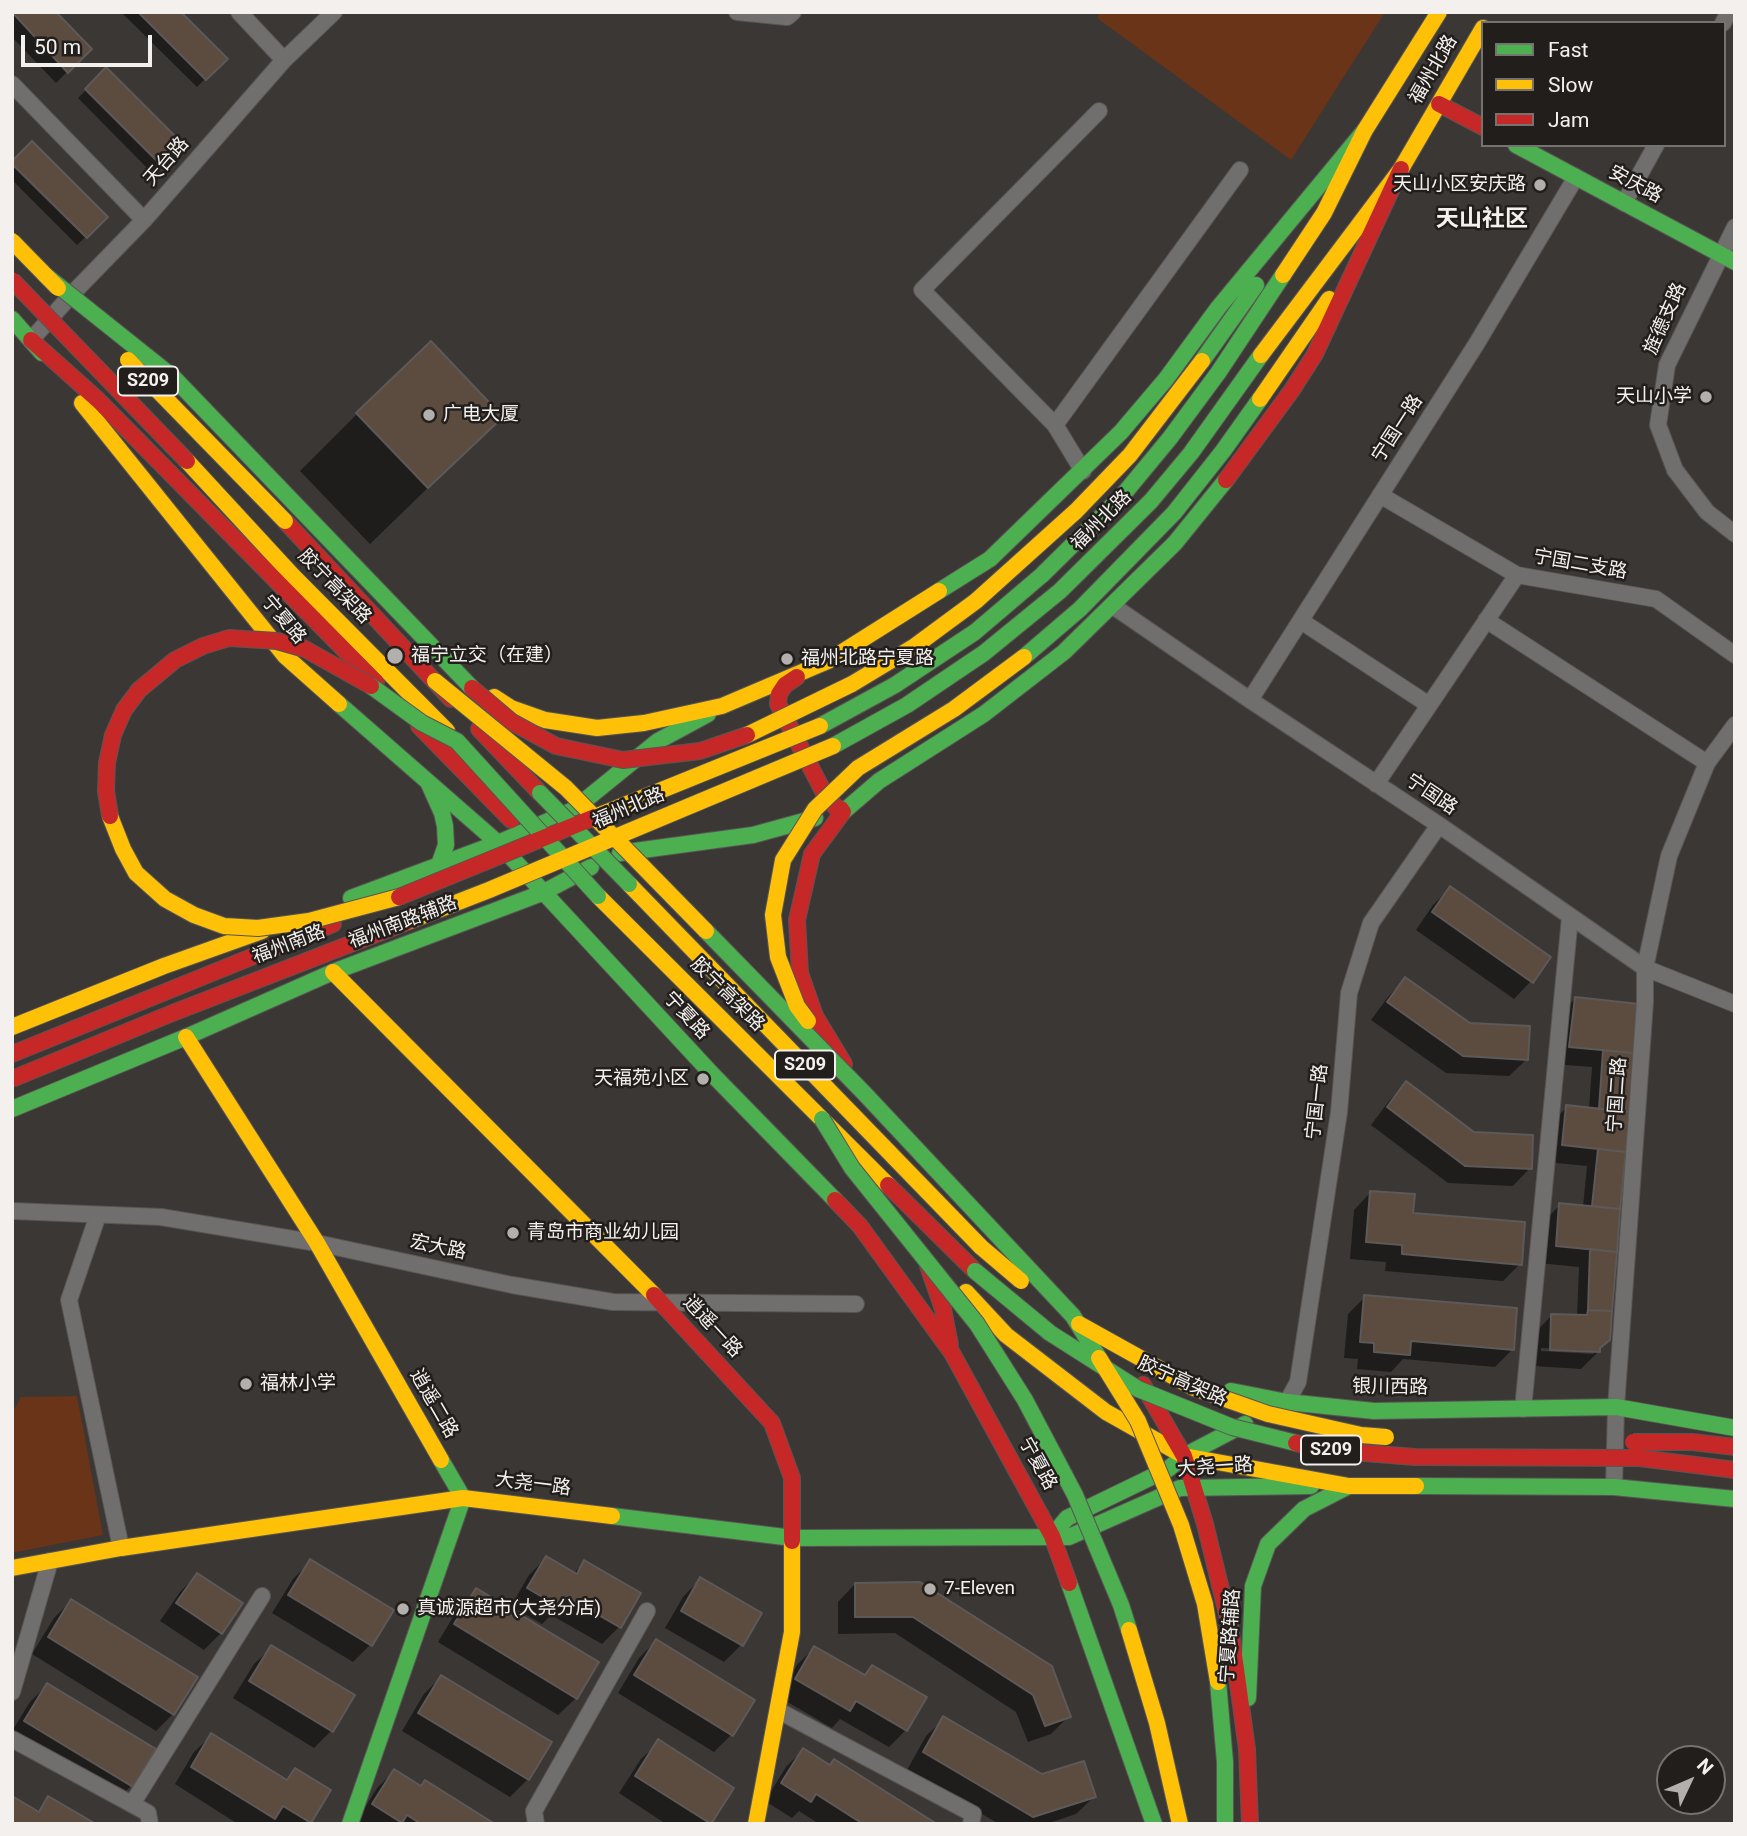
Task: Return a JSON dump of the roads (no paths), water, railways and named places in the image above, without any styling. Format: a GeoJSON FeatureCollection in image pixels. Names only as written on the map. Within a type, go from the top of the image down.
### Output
{"type":"FeatureCollection","features":[{"type":"Feature","properties":{"kind":"main road","name":"福州北路"},"geometry":{"type":"LineString","coordinates":[[564,831],[820,726],[895,685],[975,632],[1042,575],[1122,496],[1170,438],[1263,306],[1324,213],[1365,130],[1438,12]]}},
{"type":"Feature","properties":{"kind":"main road","name":"福州北路"},"geometry":{"type":"LineString","coordinates":[[581,852],[833,746],[907,705],[984,653],[1060,591],[1151,501],[1191,453],[1401,169],[1481,30]]}},
{"type":"Feature","properties":{"kind":"main road"},"geometry":{"type":"LineString","coordinates":[[1439,104],[1481,126]]}},
{"type":"Feature","properties":{"kind":"main road"},"geometry":{"type":"LineString","coordinates":[[12,1027],[164,966],[498,843],[573,810],[658,741],[722,706],[828,660],[989,559],[1121,432],[1166,379],[1218,308],[1365,130]]}},
{"type":"Feature","properties":{"kind":"main road","name":"安庆路"},"geometry":{"type":"LineString","coordinates":[[1520,147],[1735,262]]}},
{"type":"Feature","properties":{"kind":"main road"},"geometry":{"type":"LineString","coordinates":[[915,1135],[864,1100],[816,1016],[800,973],[797,920],[812,854],[845,810],[880,781],[984,714],[1064,652],[1175,543],[1239,465],[1315,354],[1401,169]]}},
{"type":"Feature","properties":{"kind":"main road"},"geometry":{"type":"LineString","coordinates":[[45,275],[174,379],[475,692],[512,722],[556,746],[623,760],[700,751],[754,733],[852,684],[915,646],[976,601],[1058,528],[1130,455],[1255,286],[1314,193]]}},
{"type":"Feature","properties":{"kind":"main road"},"geometry":{"type":"LineString","coordinates":[[12,229],[613,854],[864,1100],[1073,1316],[1138,1421],[1181,1525],[1205,1604],[1218,1682],[1225,1762],[1225,1824]]}},
{"type":"Feature","properties":{"kind":"main road","name":"胶宁高架路"},"geometry":{"type":"LineString","coordinates":[[12,241],[285,521],[540,793],[981,1247],[1053,1309],[1194,1388],[1268,1414],[1361,1435],[1402,1438]]}},
{"type":"Feature","properties":{"kind":"main road"},"geometry":{"type":"LineString","coordinates":[[1067,1301],[1007,1253],[864,1100],[797,1006],[778,957],[773,915],[783,860],[815,809],[858,768],[954,709],[1024,657],[1080,609],[1174,513],[1223,451],[1368,243]]}},
{"type":"Feature","properties":{"kind":"main road","name":"胶宁高架路"},"geometry":{"type":"LineString","coordinates":[[12,281],[187,461],[293,576],[457,741],[598,896],[975,1271],[1050,1333],[1138,1389],[1232,1427],[1326,1450],[1428,1457],[1640,1458],[1735,1470]]}},
{"type":"Feature","properties":{"kind":"main road","name":"宁夏路"},"geometry":{"type":"LineString","coordinates":[[12,319],[285,656],[498,843],[542,893],[860,1226],[952,1353],[1052,1536],[1154,1824]]}},
{"type":"Feature","properties":{"kind":"main road","name":"宁夏路"},"geometry":{"type":"LineString","coordinates":[[32,341],[98,400],[524,832],[759,1072],[1006,1335],[1106,1412],[1184,1456]]}},
{"type":"Feature","properties":{"kind":"main road"},"geometry":{"type":"LineString","coordinates":[[399,897],[309,921],[258,928],[224,926],[194,915],[165,899],[136,873],[122,849],[110,817],[106,791],[107,763],[113,735],[124,710],[139,690],[175,660],[203,646],[229,638],[257,638],[277,640],[305,649],[340,667],[422,723],[457,741]]}},
{"type":"Feature","properties":{"kind":"main road"},"geometry":{"type":"LineString","coordinates":[[414,646],[511,708],[545,720],[597,728],[644,723],[722,706]]}},
{"type":"Feature","properties":{"kind":"main road"},"geometry":{"type":"LineString","coordinates":[[809,669],[785,685],[779,694],[778,704],[822,791],[837,808],[845,810]]}},
{"type":"Feature","properties":{"kind":"main road","name":"胶宁高架路"},"geometry":{"type":"LineString","coordinates":[[435,681],[566,788],[654,877],[864,1100]]}},
{"type":"Feature","properties":{"kind":"main road"},"geometry":{"type":"LineString","coordinates":[[427,781],[442,813],[444,826],[446,845],[439,865]]}},
{"type":"Feature","properties":{"kind":"main road"},"geometry":{"type":"LineString","coordinates":[[613,854],[753,835],[845,810]]}},
{"type":"Feature","properties":{"kind":"main road","name":"福州南路"},"geometry":{"type":"LineString","coordinates":[[12,1054],[564,831]]}},
{"type":"Feature","properties":{"kind":"main road","name":"福州南路"},"geometry":{"type":"LineString","coordinates":[[12,1079],[581,852]]}},
{"type":"Feature","properties":{"kind":"main road","name":"福州南路辅路"},"geometry":{"type":"LineString","coordinates":[[12,1109],[186,1037],[333,971],[542,893],[571,880],[613,854]]}},
{"type":"Feature","properties":{"kind":"main road","name":"逍遥一路"},"geometry":{"type":"LineString","coordinates":[[333,971],[662,1304],[772,1423],[792,1478],[792,1632],[756,1824]]}},
{"type":"Feature","properties":{"kind":"main road","name":"逍遥二路"},"geometry":{"type":"LineString","coordinates":[[186,1037],[317,1243],[463,1498]]}},
{"type":"Feature","properties":{"kind":"main road"},"geometry":{"type":"LineString","coordinates":[[842,1060],[1135,1371],[1184,1456],[1230,1626],[1247,1749],[1250,1824]]}},
{"type":"Feature","properties":{"kind":"main road"},"geometry":{"type":"LineString","coordinates":[[822,1119],[852,1168],[978,1324],[1025,1400],[1075,1495],[1121,1605],[1157,1723],[1180,1824]]}},
{"type":"Feature","properties":{"kind":"main road"},"geometry":{"type":"LineString","coordinates":[[921,1245],[943,1309],[952,1353]]}},
{"type":"Feature","properties":{"kind":"main road","name":"银川西路"},"geometry":{"type":"LineString","coordinates":[[1067,1301],[1131,1346],[1227,1391],[1287,1402],[1374,1411],[1616,1407],[1735,1428]]}},
{"type":"Feature","properties":{"kind":"main road","name":"大尧一路"},"geometry":{"type":"LineString","coordinates":[[1052,1536],[1067,1518],[1168,1469],[1184,1456],[1287,1402]]}},
{"type":"Feature","properties":{"kind":"main road"},"geometry":{"type":"LineString","coordinates":[[1443,1441],[1692,1442],[1735,1447]]}},
{"type":"Feature","properties":{"kind":"main road"},"geometry":{"type":"LineString","coordinates":[[1184,1456],[1349,1486],[1614,1487],[1735,1499]]}},
{"type":"Feature","properties":{"kind":"main road","name":"大尧一路"},"geometry":{"type":"LineString","coordinates":[[12,1568],[121,1548],[463,1498],[793,1538],[1069,1537],[1180,1488],[1349,1486]]}},
{"type":"Feature","properties":{"kind":"main road","name":"宁夏路辅路"},"geometry":{"type":"LineString","coordinates":[[1247,1749],[1253,1586],[1268,1544],[1304,1509],[1349,1486]]}},
{"type":"Feature","properties":{"kind":"main road"},"geometry":{"type":"LineString","coordinates":[[350,1824],[463,1498]]}},
{"type":"Feature","properties":{"kind":"street"},"geometry":{"type":"LineString","coordinates":[[239,12],[284,60]]}},
{"type":"Feature","properties":{"kind":"street","name":"天台路"},"geometry":{"type":"LineString","coordinates":[[32,341],[72,293],[144,220],[284,60],[334,12]]}},
{"type":"Feature","properties":{"kind":"street"},"geometry":{"type":"LineString","coordinates":[[737,12],[788,17],[793,12]]}},
{"type":"Feature","properties":{"kind":"street"},"geometry":{"type":"LineString","coordinates":[[12,84],[144,220]]}},
{"type":"Feature","properties":{"kind":"street"},"geometry":{"type":"LineString","coordinates":[[1083,471],[1055,425],[922,290],[1099,111]]}},
{"type":"Feature","properties":{"kind":"street"},"geometry":{"type":"LineString","coordinates":[[1624,203],[1655,147]]}},
{"type":"Feature","properties":{"kind":"street"},"geometry":{"type":"LineString","coordinates":[[1055,425],[1240,170]]}},
{"type":"Feature","properties":{"kind":"street","name":"宁国一路"},"geometry":{"type":"LineString","coordinates":[[1250,701],[1477,344],[1576,177]]}},
{"type":"Feature","properties":{"kind":"street","name":"旌德支路"},"geometry":{"type":"LineString","coordinates":[[1735,227],[1667,365],[1658,425],[1675,470],[1707,512],[1735,534]]}},
{"type":"Feature","properties":{"kind":"street","name":"宁国二支路"},"geometry":{"type":"LineString","coordinates":[[1380,495],[1517,575],[1656,599],[1735,655]]}},
{"type":"Feature","properties":{"kind":"street"},"geometry":{"type":"LineString","coordinates":[[1376,784],[1517,575]]}},
{"type":"Feature","properties":{"kind":"street","name":"宁国路"},"geometry":{"type":"LineString","coordinates":[[1113,606],[1250,701],[1439,825],[1645,968],[1735,1004]]}},
{"type":"Feature","properties":{"kind":"street"},"geometry":{"type":"LineString","coordinates":[[1486,620],[1707,764]]}},
{"type":"Feature","properties":{"kind":"street"},"geometry":{"type":"LineString","coordinates":[[1301,621],[1429,705]]}},
{"type":"Feature","properties":{"kind":"street","name":"宁国二路"},"geometry":{"type":"LineString","coordinates":[[1614,1487],[1616,1407],[1644,1015],[1645,968],[1670,856],[1707,764],[1735,725]]}},
{"type":"Feature","properties":{"kind":"street","name":"宁国一路"},"geometry":{"type":"LineString","coordinates":[[1287,1402],[1298,1381],[1337,1126],[1349,993],[1371,923],[1439,825]]}},
{"type":"Feature","properties":{"kind":"street"},"geometry":{"type":"LineString","coordinates":[[1523,1409],[1570,916]]}},
{"type":"Feature","properties":{"kind":"street","name":"宏大路"},"geometry":{"type":"LineString","coordinates":[[12,1211],[161,1217],[317,1243],[512,1285],[613,1302],[856,1304]]}},
{"type":"Feature","properties":{"kind":"street"},"geometry":{"type":"LineString","coordinates":[[98,1215],[69,1300],[121,1548]]}},
{"type":"Feature","properties":{"kind":"street"},"geometry":{"type":"LineString","coordinates":[[12,1692],[50,1561]]}},
{"type":"Feature","properties":{"kind":"street"},"geometry":{"type":"LineString","coordinates":[[132,1804],[262,1596]]}},
{"type":"Feature","properties":{"kind":"street"},"geometry":{"type":"LineString","coordinates":[[536,1824],[534,1811],[647,1611]]}},
{"type":"Feature","properties":{"kind":"street"},"geometry":{"type":"LineString","coordinates":[[779,1711],[973,1814],[971,1824]]}},
{"type":"Feature","properties":{"kind":"street"},"geometry":{"type":"LineString","coordinates":[[12,1739],[148,1813],[150,1824]]}},
{"type":"Feature","properties":{"kind":"place","name":"天山小区安庆路"},"geometry":{"type":"Point","coordinates":[1540,185]}},
{"type":"Feature","properties":{"kind":"place","name":"天山小学"},"geometry":{"type":"Point","coordinates":[1706,397]}},
{"type":"Feature","properties":{"kind":"place","name":"广电大厦"},"geometry":{"type":"Point","coordinates":[429,415]}},
{"type":"Feature","properties":{"kind":"place","name":"福宁立交（在建）"},"geometry":{"type":"Point","coordinates":[395,656]}},
{"type":"Feature","properties":{"kind":"place","name":"福州北路宁夏路"},"geometry":{"type":"Point","coordinates":[787,659]}},
{"type":"Feature","properties":{"kind":"place","name":"天福苑小区"},"geometry":{"type":"Point","coordinates":[703,1079]}},
{"type":"Feature","properties":{"kind":"place","name":"青岛市商业幼儿园"},"geometry":{"type":"Point","coordinates":[513,1233]}},
{"type":"Feature","properties":{"kind":"place","name":"福林小学"},"geometry":{"type":"Point","coordinates":[246,1384]}},
{"type":"Feature","properties":{"kind":"place","name":"7-Eleven"},"geometry":{"type":"Point","coordinates":[930,1589]}},
{"type":"Feature","properties":{"kind":"place","name":"真诚源超市(大尧分店)"},"geometry":{"type":"Point","coordinates":[403,1609]}},
{"type":"Feature","properties":{"kind":"district","name":"天山社区"},"geometry":{"type":"Point","coordinates":[1482,220]}}]}
